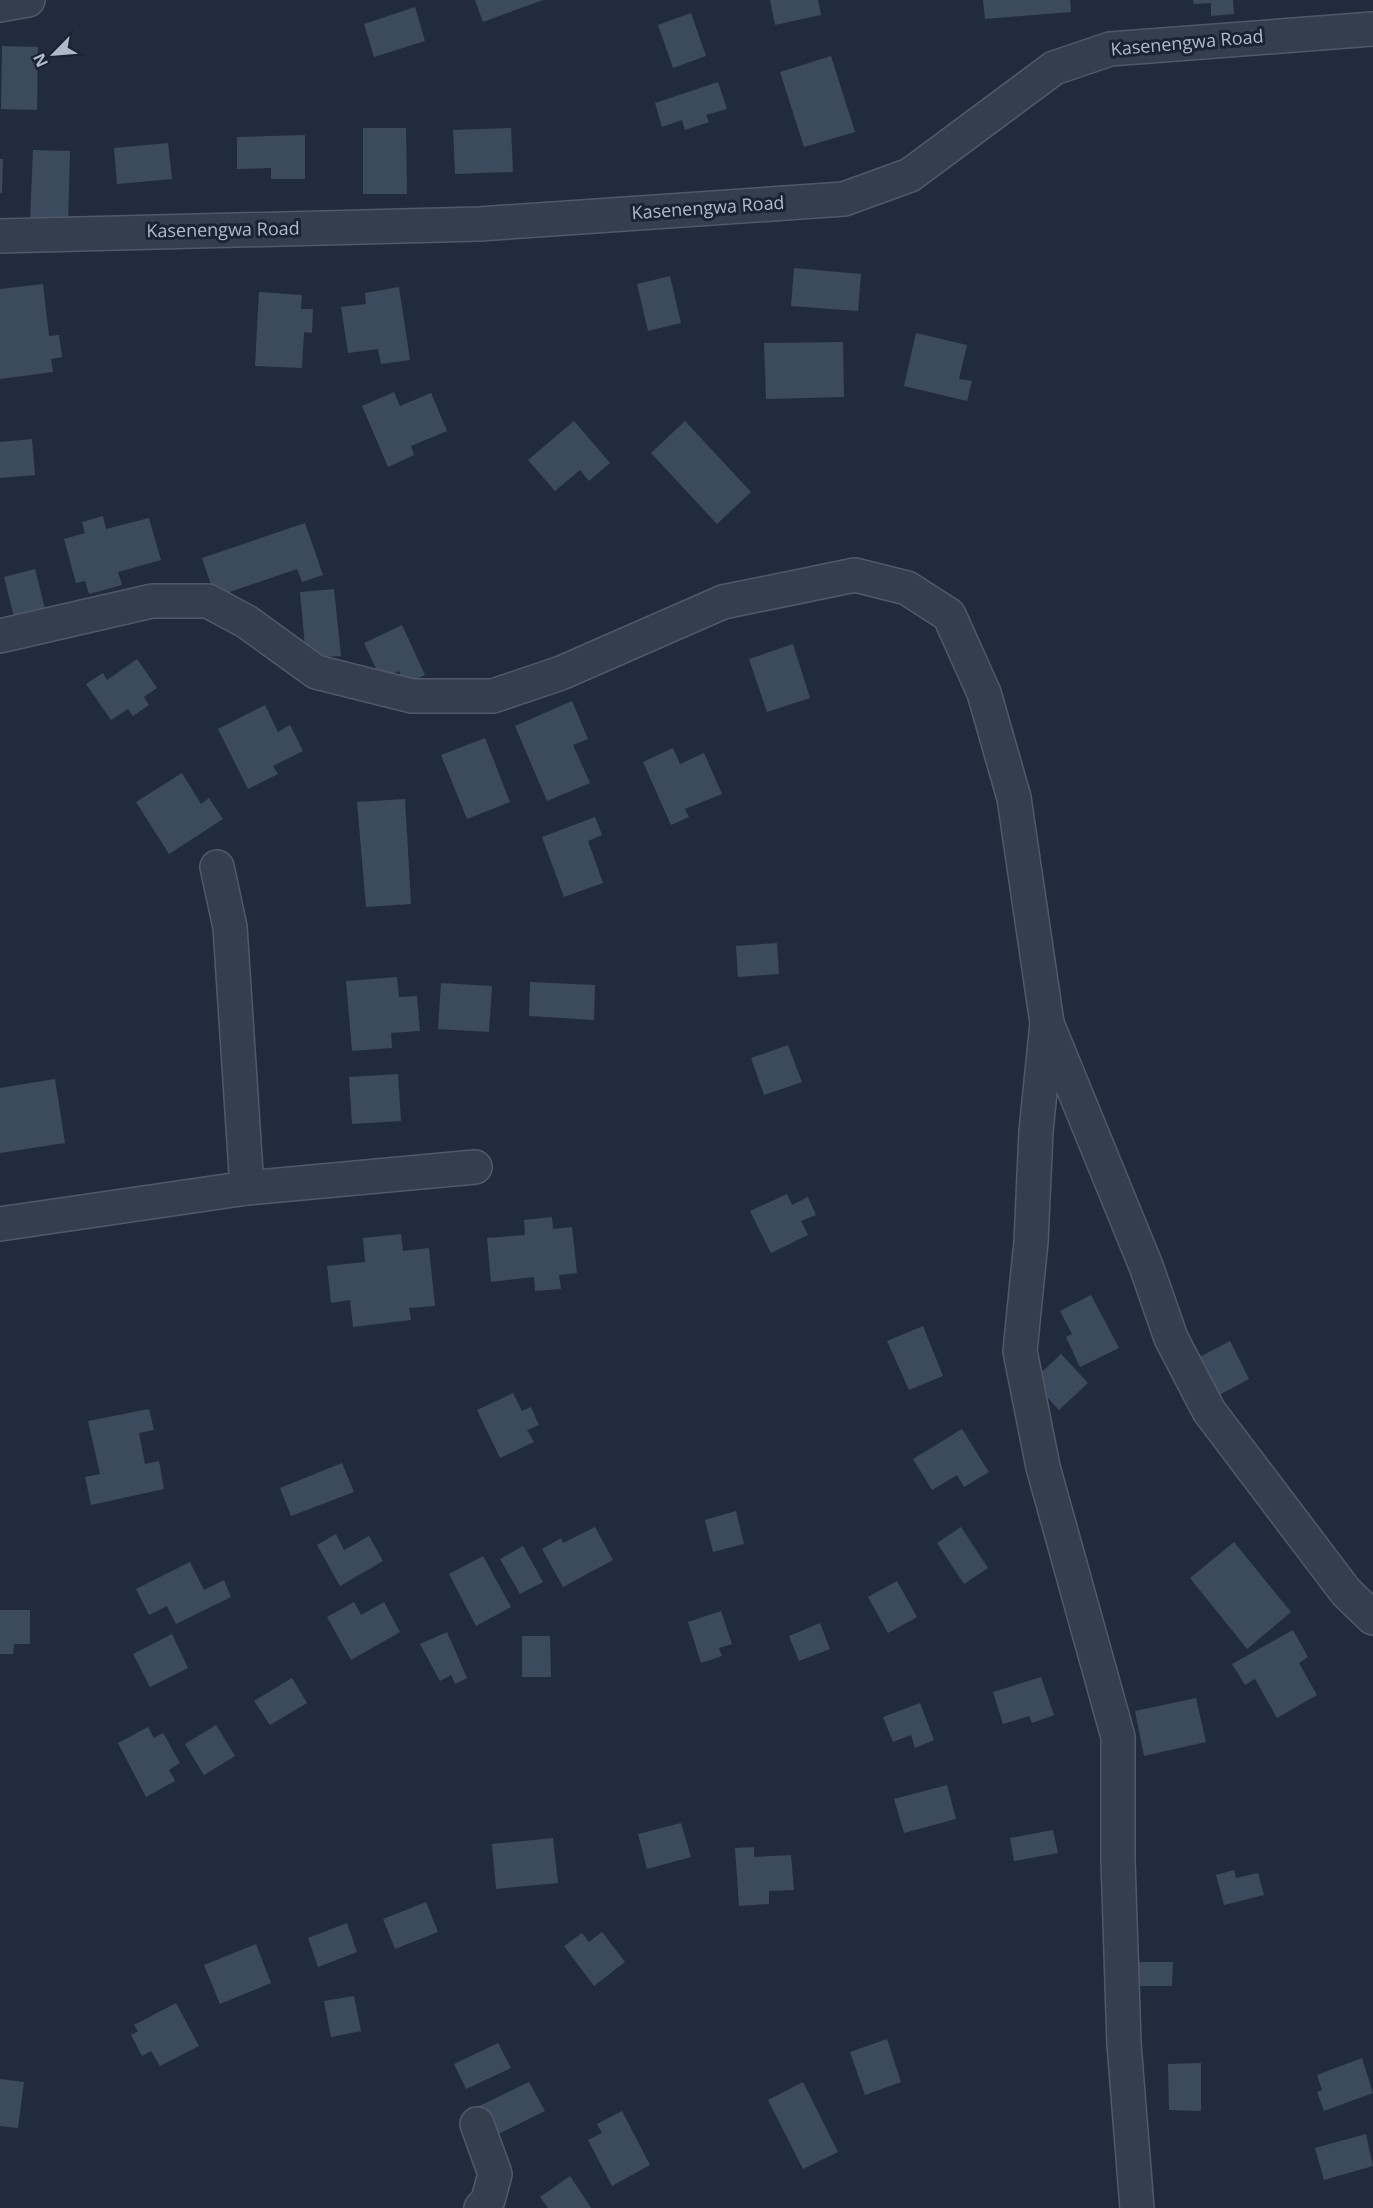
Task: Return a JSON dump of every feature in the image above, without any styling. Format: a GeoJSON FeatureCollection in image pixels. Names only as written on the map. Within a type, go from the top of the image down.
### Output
{"type":"FeatureCollection","features":[{"type":"Feature","properties":{"kind":"street"},"geometry":{"type":"LineString","coordinates":[[0,5],[28,0]]}},
{"type":"Feature","properties":{"kind":"street","name":"Kasenengwa Road"},"geometry":{"type":"LineString","coordinates":[[0,236],[479,224],[844,199],[910,175],[1054,68],[1110,49],[1373,28]]}},
{"type":"Feature","properties":{"kind":"street"},"geometry":{"type":"LineString","coordinates":[[0,636],[152,601],[208,601],[247,621],[316,672],[412,696],[493,696],[561,674],[723,602],[855,575],[907,588],[949,615],[984,693],[1014,798],[1047,1023],[1146,1266],[1171,1338],[1209,1411],[1346,1592],[1373,1618]]}},
{"type":"Feature","properties":{"kind":"street"},"geometry":{"type":"LineString","coordinates":[[217,867],[230,927],[248,1188]]}},
{"type":"Feature","properties":{"kind":"street"},"geometry":{"type":"LineString","coordinates":[[1047,1023],[1036,1131],[1031,1242],[1020,1351],[1043,1467],[1118,1737],[1118,1861],[1124,2043],[1137,2208]]}},
{"type":"Feature","properties":{"kind":"street"},"geometry":{"type":"LineString","coordinates":[[0,1224],[248,1188],[475,1167]]}},
{"type":"Feature","properties":{"kind":"street"},"geometry":{"type":"LineString","coordinates":[[477,2124],[495,2174],[488,2200],[481,2208]]}},
{"type":"Feature","properties":{"kind":"building"},"geometry":{"type":"Polygon","coordinates":[[[475,0],[543,0],[483,22],[475,0]]]}},
{"type":"Feature","properties":{"kind":"building"},"geometry":{"type":"Polygon","coordinates":[[[770,0],[818,0],[821,15],[775,25],[770,0]]]}},
{"type":"Feature","properties":{"kind":"building"},"geometry":{"type":"Polygon","coordinates":[[[983,0],[1070,0],[1071,12],[985,19],[983,0]]]}},
{"type":"Feature","properties":{"kind":"building"},"geometry":{"type":"Polygon","coordinates":[[[1193,0],[1233,0],[1234,14],[1211,16],[1211,3],[1194,4],[1193,0]]]}},
{"type":"Feature","properties":{"kind":"building"},"geometry":{"type":"Polygon","coordinates":[[[415,7],[425,41],[374,57],[364,24],[415,7]]]}},
{"type":"Feature","properties":{"kind":"building"},"geometry":{"type":"Polygon","coordinates":[[[691,13],[706,56],[673,68],[658,25],[691,13]]]}},
{"type":"Feature","properties":{"kind":"building"},"geometry":{"type":"Polygon","coordinates":[[[2,46],[38,47],[37,110],[1,109],[2,46]]]}},
{"type":"Feature","properties":{"kind":"building"},"geometry":{"type":"Polygon","coordinates":[[[831,56],[855,132],[804,147],[780,72],[831,56]]]}},
{"type":"Feature","properties":{"kind":"building"},"geometry":{"type":"Polygon","coordinates":[[[718,82],[727,109],[706,115],[709,122],[685,130],[682,120],[662,127],[655,103],[718,82]]]}},
{"type":"Feature","properties":{"kind":"building"},"geometry":{"type":"Polygon","coordinates":[[[363,128],[406,128],[407,194],[363,194],[363,128]]]}},
{"type":"Feature","properties":{"kind":"building"},"geometry":{"type":"Polygon","coordinates":[[[511,128],[513,172],[455,174],[453,130],[511,128]]]}},
{"type":"Feature","properties":{"kind":"building"},"geometry":{"type":"Polygon","coordinates":[[[305,135],[305,179],[271,179],[271,168],[237,169],[237,137],[305,135]]]}},
{"type":"Feature","properties":{"kind":"building"},"geometry":{"type":"Polygon","coordinates":[[[168,143],[172,179],[117,184],[114,148],[168,143]]]}},
{"type":"Feature","properties":{"kind":"building"},"geometry":{"type":"Polygon","coordinates":[[[33,150],[70,151],[68,223],[30,221],[33,150]]]}},
{"type":"Feature","properties":{"kind":"building"},"geometry":{"type":"Polygon","coordinates":[[[0,159],[3,159],[2,193],[0,193],[0,159]]]}},
{"type":"Feature","properties":{"kind":"building"},"geometry":{"type":"Polygon","coordinates":[[[794,268],[861,274],[858,311],[791,306],[794,268]]]}},
{"type":"Feature","properties":{"kind":"building"},"geometry":{"type":"Polygon","coordinates":[[[670,276],[681,323],[648,331],[637,284],[670,276]]]}},
{"type":"Feature","properties":{"kind":"building"},"geometry":{"type":"Polygon","coordinates":[[[43,284],[49,336],[59,335],[62,357],[51,359],[53,372],[0,379],[0,289],[43,284]]]}},
{"type":"Feature","properties":{"kind":"building"},"geometry":{"type":"Polygon","coordinates":[[[399,287],[410,360],[381,364],[378,349],[348,353],[341,307],[366,304],[365,293],[399,287]]]}},
{"type":"Feature","properties":{"kind":"building"},"geometry":{"type":"Polygon","coordinates":[[[259,292],[302,295],[301,309],[313,309],[312,333],[304,332],[302,368],[255,366],[259,292]]]}},
{"type":"Feature","properties":{"kind":"building"},"geometry":{"type":"Polygon","coordinates":[[[916,333],[967,345],[959,379],[972,381],[967,401],[904,386],[916,333]]]}},
{"type":"Feature","properties":{"kind":"building"},"geometry":{"type":"Polygon","coordinates":[[[843,342],[844,397],[766,399],[764,343],[843,342]]]}},
{"type":"Feature","properties":{"kind":"building"},"geometry":{"type":"Polygon","coordinates":[[[394,392],[400,406],[431,393],[447,431],[411,446],[414,455],[388,467],[362,406],[394,392]]]}},
{"type":"Feature","properties":{"kind":"building"},"geometry":{"type":"Polygon","coordinates":[[[574,421],[610,463],[589,481],[580,470],[555,491],[528,460],[574,421]]]}},
{"type":"Feature","properties":{"kind":"building"},"geometry":{"type":"Polygon","coordinates":[[[685,421],[751,492],[717,524],[651,453],[685,421]]]}},
{"type":"Feature","properties":{"kind":"building"},"geometry":{"type":"Polygon","coordinates":[[[32,439],[35,475],[0,478],[0,442],[32,439]]]}},
{"type":"Feature","properties":{"kind":"building"},"geometry":{"type":"Polygon","coordinates":[[[103,516],[106,529],[149,518],[161,560],[118,572],[122,585],[89,594],[85,581],[76,583],[64,539],[85,533],[82,522],[103,516]]]}},
{"type":"Feature","properties":{"kind":"building"},"geometry":{"type":"Polygon","coordinates":[[[305,523],[323,575],[302,582],[297,569],[215,597],[202,558],[305,523]]]}},
{"type":"Feature","properties":{"kind":"building"},"geometry":{"type":"Polygon","coordinates":[[[35,569],[46,613],[15,621],[4,577],[35,569]]]}},
{"type":"Feature","properties":{"kind":"building"},"geometry":{"type":"Polygon","coordinates":[[[334,589],[341,656],[306,658],[300,592],[334,589]]]}},
{"type":"Feature","properties":{"kind":"building"},"geometry":{"type":"Polygon","coordinates":[[[402,625],[425,675],[405,684],[399,671],[381,679],[364,643],[402,625]]]}},
{"type":"Feature","properties":{"kind":"building"},"geometry":{"type":"Polygon","coordinates":[[[793,644],[810,698],[767,712],[749,659],[793,644]]]}},
{"type":"Feature","properties":{"kind":"building"},"geometry":{"type":"Polygon","coordinates":[[[137,659],[157,688],[144,697],[149,705],[133,716],[128,709],[111,720],[86,684],[103,673],[107,680],[137,659]]]}},
{"type":"Feature","properties":{"kind":"building"},"geometry":{"type":"Polygon","coordinates":[[[572,701],[588,739],[573,745],[590,783],[547,801],[515,726],[572,701]]]}},
{"type":"Feature","properties":{"kind":"building"},"geometry":{"type":"Polygon","coordinates":[[[265,705],[278,732],[290,725],[303,751],[273,766],[278,774],[248,789],[218,729],[265,705]]]}},
{"type":"Feature","properties":{"kind":"building"},"geometry":{"type":"Polygon","coordinates":[[[485,738],[510,802],[467,819],[441,755],[485,738]]]}},
{"type":"Feature","properties":{"kind":"building"},"geometry":{"type":"Polygon","coordinates":[[[673,748],[680,764],[704,753],[722,794],[685,809],[689,817],[671,825],[643,762],[673,748]]]}},
{"type":"Feature","properties":{"kind":"building"},"geometry":{"type":"Polygon","coordinates":[[[182,773],[201,804],[209,798],[223,819],[169,854],[136,802],[182,773]]]}},
{"type":"Feature","properties":{"kind":"building"},"geometry":{"type":"Polygon","coordinates":[[[405,799],[411,904],[366,907],[357,802],[405,799]]]}},
{"type":"Feature","properties":{"kind":"building"},"geometry":{"type":"Polygon","coordinates":[[[595,817],[602,835],[588,841],[603,883],[564,897],[542,837],[595,817]]]}},
{"type":"Feature","properties":{"kind":"building"},"geometry":{"type":"Polygon","coordinates":[[[777,943],[779,974],[738,977],[736,946],[777,943]]]}},
{"type":"Feature","properties":{"kind":"building"},"geometry":{"type":"Polygon","coordinates":[[[397,977],[399,997],[417,996],[420,1031],[391,1033],[392,1048],[352,1051],[346,981],[397,977]]]}},
{"type":"Feature","properties":{"kind":"building"},"geometry":{"type":"Polygon","coordinates":[[[530,982],[595,985],[594,1020],[529,1016],[530,982]]]}},
{"type":"Feature","properties":{"kind":"building"},"geometry":{"type":"Polygon","coordinates":[[[441,983],[492,986],[489,1032],[438,1029],[441,983]]]}},
{"type":"Feature","properties":{"kind":"building"},"geometry":{"type":"Polygon","coordinates":[[[788,1045],[802,1082],[764,1095],[751,1058],[788,1045]]]}},
{"type":"Feature","properties":{"kind":"building"},"geometry":{"type":"Polygon","coordinates":[[[398,1074],[401,1121],[352,1124],[349,1077],[398,1074]]]}},
{"type":"Feature","properties":{"kind":"building"},"geometry":{"type":"Polygon","coordinates":[[[55,1079],[65,1143],[0,1153],[0,1088],[55,1079]]]}},
{"type":"Feature","properties":{"kind":"building"},"geometry":{"type":"Polygon","coordinates":[[[787,1194],[792,1205],[808,1197],[816,1215],[801,1221],[808,1235],[771,1253],[750,1211],[787,1194]]]}},
{"type":"Feature","properties":{"kind":"building"},"geometry":{"type":"Polygon","coordinates":[[[552,1217],[553,1229],[572,1227],[577,1273],[559,1275],[561,1289],[535,1291],[534,1277],[491,1282],[487,1238],[525,1235],[524,1220],[552,1217]]]}},
{"type":"Feature","properties":{"kind":"building"},"geometry":{"type":"Polygon","coordinates":[[[401,1234],[403,1251],[429,1248],[435,1306],[409,1308],[411,1320],[353,1327],[350,1300],[331,1303],[327,1266],[365,1262],[363,1238],[401,1234]]]}},
{"type":"Feature","properties":{"kind":"building"},"geometry":{"type":"Polygon","coordinates":[[[1091,1295],[1119,1348],[1080,1367],[1066,1337],[1072,1334],[1060,1311],[1091,1295]]]}},
{"type":"Feature","properties":{"kind":"building"},"geometry":{"type":"Polygon","coordinates":[[[923,1326],[943,1376],[909,1390],[887,1341],[923,1326]]]}},
{"type":"Feature","properties":{"kind":"building"},"geometry":{"type":"Polygon","coordinates":[[[1230,1341],[1249,1379],[1212,1399],[1192,1361],[1230,1341]]]}},
{"type":"Feature","properties":{"kind":"building"},"geometry":{"type":"Polygon","coordinates":[[[1061,1354],[1088,1383],[1059,1410],[1032,1381],[1061,1354]]]}},
{"type":"Feature","properties":{"kind":"building"},"geometry":{"type":"Polygon","coordinates":[[[513,1393],[522,1411],[531,1407],[539,1425],[527,1430],[534,1442],[500,1458],[477,1410],[513,1393]]]}},
{"type":"Feature","properties":{"kind":"building"},"geometry":{"type":"Polygon","coordinates":[[[149,1409],[154,1430],[139,1433],[145,1464],[159,1461],[164,1489],[91,1505],[85,1477],[100,1474],[88,1421],[149,1409]]]}},
{"type":"Feature","properties":{"kind":"building"},"geometry":{"type":"Polygon","coordinates":[[[962,1429],[989,1472],[964,1487],[957,1475],[932,1490],[913,1459],[962,1429]]]}},
{"type":"Feature","properties":{"kind":"building"},"geometry":{"type":"Polygon","coordinates":[[[342,1463],[354,1492],[291,1516],[280,1488],[342,1463]]]}},
{"type":"Feature","properties":{"kind":"building"},"geometry":{"type":"Polygon","coordinates":[[[736,1511],[744,1544],[713,1552],[705,1520],[736,1511]]]}},
{"type":"Feature","properties":{"kind":"building"},"geometry":{"type":"Polygon","coordinates":[[[595,1527],[613,1560],[563,1587],[542,1549],[561,1538],[563,1543],[595,1527]]]}},
{"type":"Feature","properties":{"kind":"building"},"geometry":{"type":"Polygon","coordinates":[[[961,1527],[988,1568],[964,1584],[937,1543],[961,1527]]]}},
{"type":"Feature","properties":{"kind":"building"},"geometry":{"type":"Polygon","coordinates":[[[336,1534],[344,1550],[369,1536],[383,1561],[340,1586],[317,1545],[336,1534]]]}},
{"type":"Feature","properties":{"kind":"building"},"geometry":{"type":"Polygon","coordinates":[[[1234,1542],[1291,1612],[1247,1649],[1190,1578],[1234,1542]]]}},
{"type":"Feature","properties":{"kind":"building"},"geometry":{"type":"Polygon","coordinates":[[[523,1546],[543,1582],[520,1594],[500,1559],[523,1546]]]}},
{"type":"Feature","properties":{"kind":"building"},"geometry":{"type":"Polygon","coordinates":[[[483,1556],[511,1607],[476,1626],[449,1574],[483,1556]]]}},
{"type":"Feature","properties":{"kind":"building"},"geometry":{"type":"Polygon","coordinates":[[[190,1562],[204,1590],[224,1580],[231,1597],[176,1624],[167,1606],[149,1615],[136,1589],[190,1562]]]}},
{"type":"Feature","properties":{"kind":"building"},"geometry":{"type":"Polygon","coordinates":[[[897,1581],[917,1617],[888,1633],[868,1597],[897,1581]]]}},
{"type":"Feature","properties":{"kind":"building"},"geometry":{"type":"Polygon","coordinates":[[[354,1602],[361,1615],[384,1602],[400,1632],[351,1660],[327,1617],[354,1602]]]}},
{"type":"Feature","properties":{"kind":"building"},"geometry":{"type":"Polygon","coordinates":[[[0,1610],[30,1610],[30,1644],[14,1644],[13,1654],[0,1654],[0,1610]]]}},
{"type":"Feature","properties":{"kind":"building"},"geometry":{"type":"Polygon","coordinates":[[[721,1611],[732,1644],[719,1648],[722,1656],[701,1663],[688,1622],[721,1611]]]}},
{"type":"Feature","properties":{"kind":"building"},"geometry":{"type":"Polygon","coordinates":[[[820,1623],[830,1649],[799,1661],[789,1636],[820,1623]]]}},
{"type":"Feature","properties":{"kind":"building"},"geometry":{"type":"Polygon","coordinates":[[[1293,1630],[1308,1657],[1299,1663],[1317,1695],[1277,1718],[1255,1679],[1245,1685],[1232,1664],[1293,1630]]]}},
{"type":"Feature","properties":{"kind":"building"},"geometry":{"type":"Polygon","coordinates":[[[447,1632],[467,1678],[455,1684],[451,1675],[440,1681],[420,1644],[447,1632]]]}},
{"type":"Feature","properties":{"kind":"building"},"geometry":{"type":"Polygon","coordinates":[[[172,1634],[188,1668],[150,1687],[133,1654],[172,1634]]]}},
{"type":"Feature","properties":{"kind":"building"},"geometry":{"type":"Polygon","coordinates":[[[522,1636],[550,1636],[551,1677],[522,1677],[522,1636]]]}},
{"type":"Feature","properties":{"kind":"building"},"geometry":{"type":"Polygon","coordinates":[[[1041,1677],[1054,1715],[1032,1723],[1029,1716],[1003,1724],[993,1692],[1041,1677]]]}},
{"type":"Feature","properties":{"kind":"building"},"geometry":{"type":"Polygon","coordinates":[[[292,1678],[307,1703],[270,1725],[254,1701],[292,1678]]]}},
{"type":"Feature","properties":{"kind":"building"},"geometry":{"type":"Polygon","coordinates":[[[1196,1698],[1206,1742],[1144,1756],[1135,1711],[1196,1698]]]}},
{"type":"Feature","properties":{"kind":"building"},"geometry":{"type":"Polygon","coordinates":[[[920,1703],[934,1740],[915,1748],[911,1735],[893,1742],[883,1717],[920,1703]]]}},
{"type":"Feature","properties":{"kind":"building"},"geometry":{"type":"Polygon","coordinates":[[[216,1725],[235,1756],[204,1775],[185,1744],[216,1725]]]}},
{"type":"Feature","properties":{"kind":"building"},"geometry":{"type":"Polygon","coordinates":[[[148,1727],[154,1738],[163,1733],[180,1763],[169,1770],[175,1781],[146,1797],[118,1743],[148,1727]]]}},
{"type":"Feature","properties":{"kind":"building"},"geometry":{"type":"Polygon","coordinates":[[[947,1785],[956,1819],[904,1833],[894,1799],[947,1785]]]}},
{"type":"Feature","properties":{"kind":"building"},"geometry":{"type":"Polygon","coordinates":[[[681,1823],[691,1857],[647,1869],[638,1834],[681,1823]]]}},
{"type":"Feature","properties":{"kind":"building"},"geometry":{"type":"Polygon","coordinates":[[[1053,1830],[1058,1853],[1014,1861],[1010,1838],[1053,1830]]]}},
{"type":"Feature","properties":{"kind":"building"},"geometry":{"type":"Polygon","coordinates":[[[553,1838],[558,1883],[496,1889],[492,1844],[553,1838]]]}},
{"type":"Feature","properties":{"kind":"building"},"geometry":{"type":"Polygon","coordinates":[[[754,1847],[754,1857],[791,1855],[794,1890],[769,1891],[769,1904],[739,1906],[735,1848],[754,1847]]]}},
{"type":"Feature","properties":{"kind":"building"},"geometry":{"type":"Polygon","coordinates":[[[1234,1870],[1236,1878],[1258,1873],[1264,1895],[1224,1905],[1216,1875],[1234,1870]]]}},
{"type":"Feature","properties":{"kind":"building"},"geometry":{"type":"Polygon","coordinates":[[[426,1902],[438,1932],[395,1949],[383,1919],[426,1902]]]}},
{"type":"Feature","properties":{"kind":"building"},"geometry":{"type":"Polygon","coordinates":[[[347,1923],[357,1952],[318,1967],[308,1938],[347,1923]]]}},
{"type":"Feature","properties":{"kind":"building"},"geometry":{"type":"Polygon","coordinates":[[[602,1932],[625,1962],[594,1986],[564,1946],[582,1933],[589,1942],[602,1932]]]}},
{"type":"Feature","properties":{"kind":"building"},"geometry":{"type":"Polygon","coordinates":[[[256,1944],[271,1983],[220,2004],[204,1965],[256,1944]]]}},
{"type":"Feature","properties":{"kind":"building"},"geometry":{"type":"Polygon","coordinates":[[[1127,1944],[1139,1944],[1139,1962],[1173,1962],[1172,1986],[1127,1986],[1127,1944]]]}},
{"type":"Feature","properties":{"kind":"building"},"geometry":{"type":"Polygon","coordinates":[[[354,1996],[361,2031],[331,2037],[324,2001],[354,1996]]]}},
{"type":"Feature","properties":{"kind":"building"},"geometry":{"type":"Polygon","coordinates":[[[176,2003],[199,2046],[160,2066],[151,2051],[142,2056],[131,2035],[138,2031],[134,2025],[176,2003]]]}},
{"type":"Feature","properties":{"kind":"building"},"geometry":{"type":"Polygon","coordinates":[[[887,2039],[901,2082],[865,2095],[850,2052],[887,2039]]]}},
{"type":"Feature","properties":{"kind":"building"},"geometry":{"type":"Polygon","coordinates":[[[498,2043],[511,2068],[466,2089],[454,2064],[498,2043]]]}},
{"type":"Feature","properties":{"kind":"building"},"geometry":{"type":"Polygon","coordinates":[[[1362,2058],[1373,2093],[1324,2111],[1317,2092],[1322,2090],[1317,2075],[1362,2058]]]}},
{"type":"Feature","properties":{"kind":"building"},"geometry":{"type":"Polygon","coordinates":[[[1201,2063],[1201,2111],[1169,2110],[1168,2064],[1201,2063]]]}},
{"type":"Feature","properties":{"kind":"building"},"geometry":{"type":"Polygon","coordinates":[[[0,2079],[24,2082],[18,2128],[0,2126],[0,2079]]]}},
{"type":"Feature","properties":{"kind":"building"},"geometry":{"type":"Polygon","coordinates":[[[529,2082],[545,2111],[490,2138],[475,2108],[529,2082]]]}},
{"type":"Feature","properties":{"kind":"building"},"geometry":{"type":"Polygon","coordinates":[[[803,2082],[838,2152],[803,2169],[768,2100],[803,2082]]]}},
{"type":"Feature","properties":{"kind":"building"},"geometry":{"type":"Polygon","coordinates":[[[622,2111],[650,2165],[612,2186],[588,2140],[602,2133],[597,2124],[622,2111]]]}},
{"type":"Feature","properties":{"kind":"building"},"geometry":{"type":"Polygon","coordinates":[[[1366,2134],[1373,2166],[1324,2180],[1315,2148],[1366,2134]]]}},
{"type":"Feature","properties":{"kind":"building"},"geometry":{"type":"Polygon","coordinates":[[[570,2176],[591,2208],[548,2208],[540,2197],[570,2176]]]}}]}
